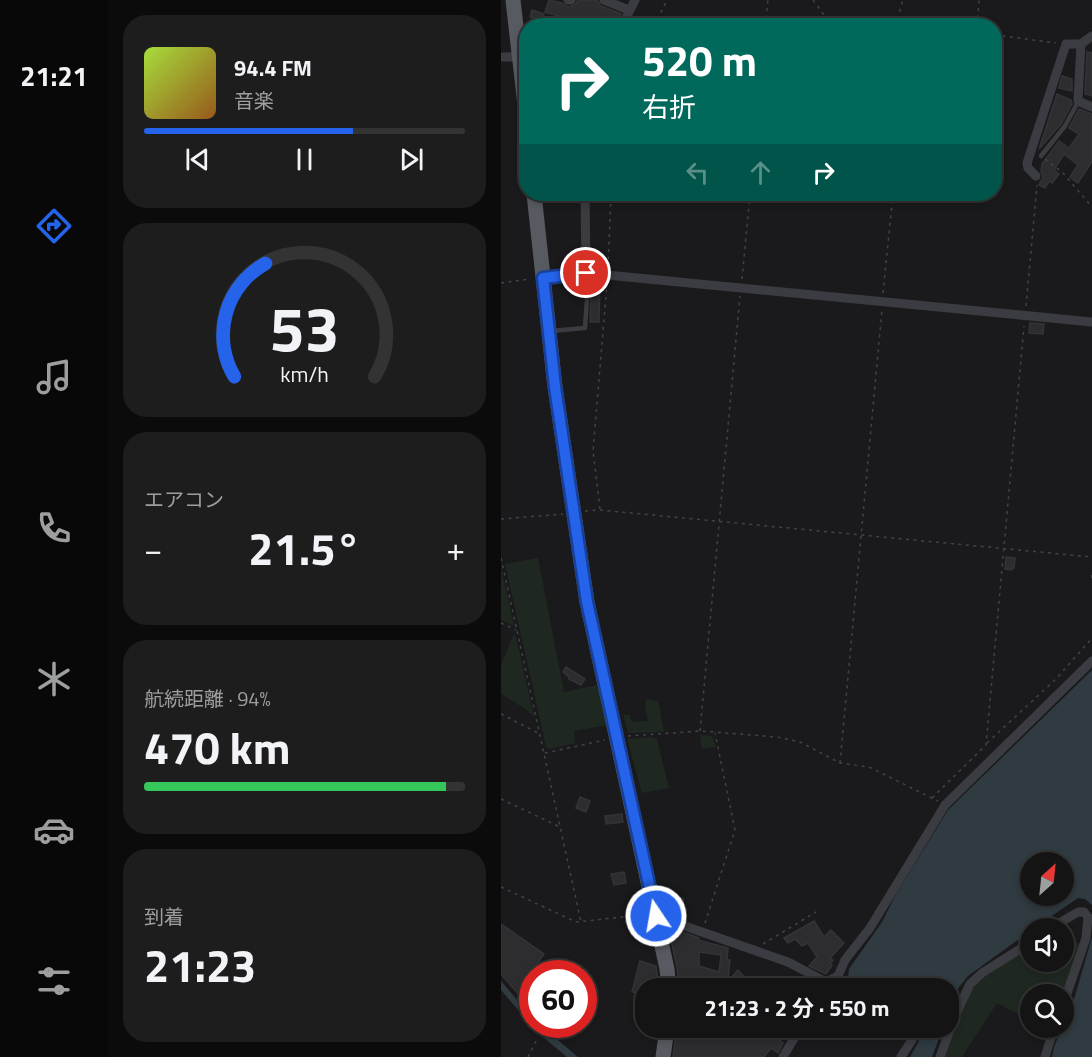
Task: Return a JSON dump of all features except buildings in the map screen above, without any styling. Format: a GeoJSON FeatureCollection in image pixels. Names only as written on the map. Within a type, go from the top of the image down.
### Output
{"type":"FeatureCollection","features":[{"type":"Feature","properties":{"kind":"main road"},"geometry":{"type":"LineString","coordinates":[[513,0],[519,49]]}},
{"type":"Feature","properties":{"kind":"main road"},"geometry":{"type":"LineString","coordinates":[[535,201],[548,331],[573,512],[592,625],[668,978]]}},
{"type":"Feature","properties":{"kind":"main road"},"geometry":{"type":"LineString","coordinates":[[663,1057],[666,1038]]}},
{"type":"Feature","properties":{"kind":"street"},"geometry":{"type":"LineString","coordinates":[[604,0],[629,10]]}},
{"type":"Feature","properties":{"kind":"street"},"geometry":{"type":"LineString","coordinates":[[626,18],[635,0]]}},
{"type":"Feature","properties":{"kind":"street"},"geometry":{"type":"LineString","coordinates":[[1036,177],[1028,168],[1027,163],[1066,44],[1080,44],[1092,36]]}},
{"type":"Feature","properties":{"kind":"street"},"geometry":{"type":"LineString","coordinates":[[1080,44],[1078,101],[1092,107]]}},
{"type":"Feature","properties":{"kind":"street"},"geometry":{"type":"LineString","coordinates":[[501,57],[519,57]]}},
{"type":"Feature","properties":{"kind":"street"},"geometry":{"type":"LineString","coordinates":[[585,201],[586,273]]}},
{"type":"Feature","properties":{"kind":"street"},"geometry":{"type":"LineString","coordinates":[[543,278],[586,273],[1092,322]]}},
{"type":"Feature","properties":{"kind":"street"},"geometry":{"type":"LineString","coordinates":[[835,978],[845,960],[870,928],[945,805],[1092,661]]}},
{"type":"Feature","properties":{"kind":"street"},"geometry":{"type":"LineString","coordinates":[[1068,918],[1078,912],[1084,912],[1088,917],[1086,938],[1070,984]]}},
{"type":"Feature","properties":{"kind":"street"},"geometry":{"type":"LineString","coordinates":[[656,916],[788,962],[813,978]]}},
{"type":"Feature","properties":{"kind":"street"},"geometry":{"type":"LineString","coordinates":[[940,1057],[970,984],[1020,949]]}},
{"type":"Feature","properties":{"kind":"street"},"geometry":{"type":"LineString","coordinates":[[783,1057],[794,1038]]}},
{"type":"Feature","properties":{"kind":"street"},"geometry":{"type":"LineString","coordinates":[[901,1057],[912,1040],[911,1038]]}},
{"type":"Feature","properties":{"kind":"street"},"geometry":{"type":"LineString","coordinates":[[1045,1057],[1051,1038]]}},
{"type":"Feature","properties":{"kind":"lane"},"geometry":{"type":"LineString","coordinates":[[1041,156],[1065,126],[1078,101]]}},
{"type":"Feature","properties":{"kind":"lane"},"geometry":{"type":"LineString","coordinates":[[548,331],[585,328],[587,298]]}},
{"type":"Feature","properties":{"kind":"path"},"geometry":{"type":"LineString","coordinates":[[658,18],[667,0]]}},
{"type":"Feature","properties":{"kind":"path"},"geometry":{"type":"LineString","coordinates":[[766,18],[768,0]]}},
{"type":"Feature","properties":{"kind":"path"},"geometry":{"type":"LineString","coordinates":[[813,0],[826,18]]}},
{"type":"Feature","properties":{"kind":"path"},"geometry":{"type":"LineString","coordinates":[[897,18],[903,0]]}},
{"type":"Feature","properties":{"kind":"path"},"geometry":{"type":"LineString","coordinates":[[978,18],[979,0]]}},
{"type":"Feature","properties":{"kind":"path"},"geometry":{"type":"LineString","coordinates":[[1002,36],[1066,44]]}},
{"type":"Feature","properties":{"kind":"path"},"geometry":{"type":"LineString","coordinates":[[1041,156],[1063,173],[1092,207]]}},
{"type":"Feature","properties":{"kind":"path"},"geometry":{"type":"LineString","coordinates":[[986,745],[1038,189],[1036,177]]}},
{"type":"Feature","properties":{"kind":"path"},"geometry":{"type":"LineString","coordinates":[[600,510],[593,451],[611,201]]}},
{"type":"Feature","properties":{"kind":"path"},"geometry":{"type":"LineString","coordinates":[[749,201],[700,731],[777,737],[799,742],[840,763],[869,767],[932,798],[1056,679],[1092,638]]}},
{"type":"Feature","properties":{"kind":"path"},"geometry":{"type":"LineString","coordinates":[[840,763],[892,201]]}},
{"type":"Feature","properties":{"kind":"path"},"geometry":{"type":"LineString","coordinates":[[501,283],[543,278]]}},
{"type":"Feature","properties":{"kind":"path"},"geometry":{"type":"LineString","coordinates":[[501,519],[600,510],[1092,557]]}},
{"type":"Feature","properties":{"kind":"path"},"geometry":{"type":"LineString","coordinates":[[501,558],[581,922]]}},
{"type":"Feature","properties":{"kind":"path"},"geometry":{"type":"LineString","coordinates":[[1092,575],[1092,582]]}},
{"type":"Feature","properties":{"kind":"path"},"geometry":{"type":"LineString","coordinates":[[501,623],[517,630]]}},
{"type":"Feature","properties":{"kind":"path"},"geometry":{"type":"LineString","coordinates":[[501,714],[540,734]]}},
{"type":"Feature","properties":{"kind":"path"},"geometry":{"type":"LineString","coordinates":[[702,931],[735,830],[715,733]]}},
{"type":"Feature","properties":{"kind":"path"},"geometry":{"type":"LineString","coordinates":[[501,799],[561,828]]}},
{"type":"Feature","properties":{"kind":"path"},"geometry":{"type":"LineString","coordinates":[[501,887],[572,921],[581,922],[647,914],[656,916]]}},
{"type":"Feature","properties":{"kind":"path"},"geometry":{"type":"LineString","coordinates":[[755,951],[816,912]]}},
{"type":"Feature","properties":{"kind":"path"},"geometry":{"type":"LineString","coordinates":[[528,1057],[536,1041]]}},
{"type":"Feature","properties":{"kind":"shaded area"},"geometry":{"type":"Polygon","coordinates":[[[538,558],[564,692],[597,685],[608,725],[574,731],[575,743],[549,749],[546,746],[505,564],[538,558]]]}},
{"type":"Feature","properties":{"kind":"shaded area"},"geometry":{"type":"Polygon","coordinates":[[[501,567],[514,626],[501,620],[501,567]]]}},
{"type":"Feature","properties":{"kind":"shaded area"},"geometry":{"type":"Polygon","coordinates":[[[514,633],[534,717],[501,694],[501,666],[514,633]]]}},
{"type":"Feature","properties":{"kind":"shaded area"},"geometry":{"type":"Polygon","coordinates":[[[1092,670],[1092,905],[1085,899],[1078,898],[1074,901],[1074,852],[1020,852],[1020,906],[1066,906],[1049,918],[1020,918],[1020,938],[968,976],[959,987],[959,978],[848,978],[849,969],[882,922],[896,894],[948,810],[1092,670]]]}},
{"type":"Feature","properties":{"kind":"shaded area"},"geometry":{"type":"Polygon","coordinates":[[[646,699],[658,701],[664,732],[628,733],[623,715],[630,715],[632,722],[648,721],[645,708],[646,699]]]}},
{"type":"Feature","properties":{"kind":"shaded area"},"geometry":{"type":"Polygon","coordinates":[[[700,735],[712,736],[716,747],[702,749],[700,735]]]}},
{"type":"Feature","properties":{"kind":"shaded area"},"geometry":{"type":"Polygon","coordinates":[[[652,737],[657,739],[669,788],[642,793],[627,739],[652,737]]]}},
{"type":"Feature","properties":{"kind":"shaded area"},"geometry":{"type":"Polygon","coordinates":[[[1092,937],[1092,1057],[1052,1057],[1058,1038],[1074,1038],[1075,996],[1092,937]]]}},
{"type":"Feature","properties":{"kind":"shaded area"},"geometry":{"type":"Polygon","coordinates":[[[1074,939],[1081,946],[1074,965],[1074,939]]]}},
{"type":"Feature","properties":{"kind":"shaded area"},"geometry":{"type":"Polygon","coordinates":[[[1020,952],[1020,972],[1071,972],[1067,984],[1020,984],[1020,1015],[997,1003],[962,1057],[943,1057],[950,1038],[959,1038],[959,1013],[974,984],[1020,952]]]}},
{"type":"Feature","properties":{"kind":"shaded area"},"geometry":{"type":"Polygon","coordinates":[[[501,981],[519,1002],[519,1011],[501,990],[501,981]]]}},
{"type":"Feature","properties":{"kind":"shaded area"},"geometry":{"type":"Polygon","coordinates":[[[544,1038],[555,1038],[578,1057],[567,1057],[544,1038]]]}},
{"type":"Feature","properties":{"kind":"shaded area"},"geometry":{"type":"Polygon","coordinates":[[[918,1038],[939,1038],[932,1057],[910,1057],[919,1041],[918,1038]]]}},
{"type":"Feature","properties":{"kind":"route"},"geometry":{"type":"LineString","coordinates":[[586,273],[543,278],[548,331],[587,602],[656,916]]}}]}
